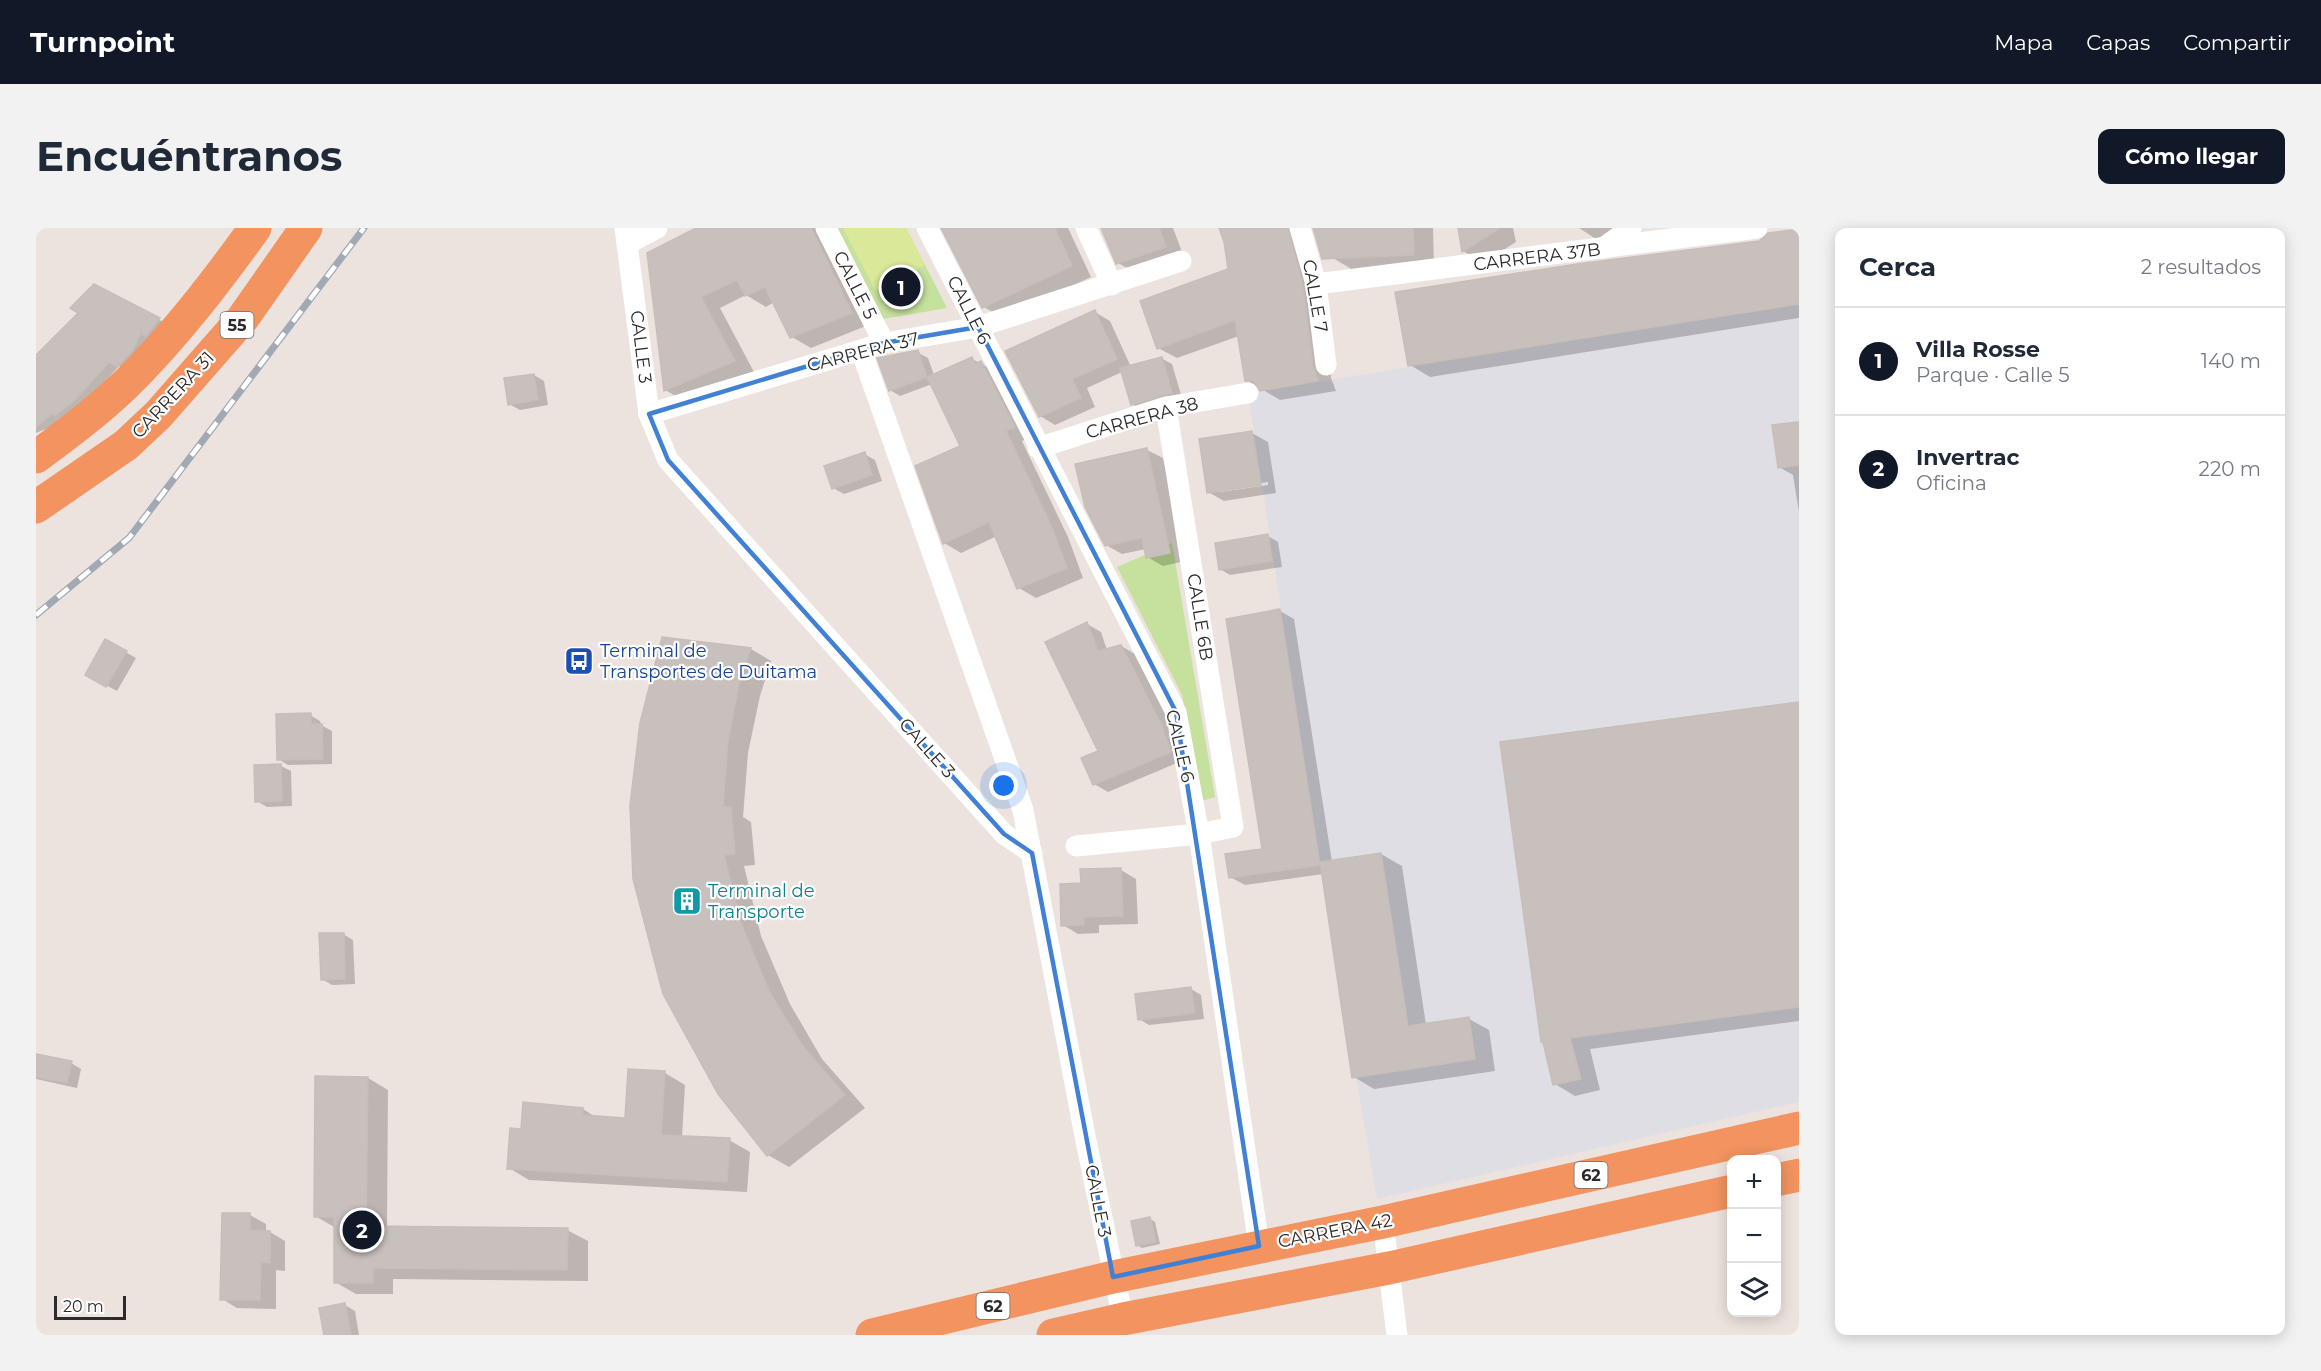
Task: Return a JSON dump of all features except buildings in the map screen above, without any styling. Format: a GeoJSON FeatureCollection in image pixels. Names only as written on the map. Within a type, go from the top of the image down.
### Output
{"type":"FeatureCollection","features":[{"type":"Feature","properties":{"kind":"highway","name":"55"},"geometry":{"type":"LineString","coordinates":[[36,457],[77,427],[126,384],[208,292],[255,228]]}},
{"type":"Feature","properties":{"kind":"highway","name":"CARRERA 31"},"geometry":{"type":"LineString","coordinates":[[36,507],[126,445],[158,415],[243,318],[306,228]]}},
{"type":"Feature","properties":{"kind":"highway","name":"CARRERA 42"},"geometry":{"type":"LineString","coordinates":[[872,1335],[1113,1277],[1383,1222],[1799,1128]]}},
{"type":"Feature","properties":{"kind":"highway"},"geometry":{"type":"LineString","coordinates":[[1781,1179],[1799,1175]]}},
{"type":"Feature","properties":{"kind":"highway"},"geometry":{"type":"LineString","coordinates":[[1053,1335],[1123,1319],[1389,1268],[1727,1192]]}},
{"type":"Feature","properties":{"kind":"street"},"geometry":{"type":"LineString","coordinates":[[626,236],[657,228]]}},
{"type":"Feature","properties":{"kind":"street","name":"CALLE 5"},"geometry":{"type":"LineString","coordinates":[[826,228],[884,343]]}},
{"type":"Feature","properties":{"kind":"street","name":"CALLE 6"},"geometry":{"type":"LineString","coordinates":[[927,228],[1038,448],[1176,712],[1199,834],[1259,1246]]}},
{"type":"Feature","properties":{"kind":"street"},"geometry":{"type":"LineString","coordinates":[[1086,228],[1112,285]]}},
{"type":"Feature","properties":{"kind":"street","name":"CALLE 7"},"geometry":{"type":"LineString","coordinates":[[1300,228],[1316,284],[1326,365]]}},
{"type":"Feature","properties":{"kind":"street"},"geometry":{"type":"LineString","coordinates":[[1600,250],[1631,228]]}},
{"type":"Feature","properties":{"kind":"street","name":"CARRERA 37B"},"geometry":{"type":"LineString","coordinates":[[1316,284],[1600,250],[1757,228]]}},
{"type":"Feature","properties":{"kind":"street","name":"CALLE 3"},"geometry":{"type":"LineString","coordinates":[[626,236],[649,414],[668,460],[1004,834],[1032,853],[1123,1319]]}},
{"type":"Feature","properties":{"kind":"street","name":"CARRERA 37"},"geometry":{"type":"LineString","coordinates":[[649,414],[884,343],[978,327],[1181,261]]}},
{"type":"Feature","properties":{"kind":"street"},"geometry":{"type":"LineString","coordinates":[[861,350],[1023,810],[1032,853]]}},
{"type":"Feature","properties":{"kind":"street","name":"CARRERA 38"},"geometry":{"type":"LineString","coordinates":[[1038,448],[1166,407],[1248,393]]}},
{"type":"Feature","properties":{"kind":"street","name":"CALLE 6B"},"geometry":{"type":"LineString","coordinates":[[1166,407],[1233,827],[1199,834]]}},
{"type":"Feature","properties":{"kind":"street"},"geometry":{"type":"LineString","coordinates":[[1076,846],[1199,834]]}},
{"type":"Feature","properties":{"kind":"street"},"geometry":{"type":"LineString","coordinates":[[1383,1222],[1397,1335]]}},
{"type":"Feature","properties":{"kind":"highlighted area"},"geometry":{"type":"Polygon","coordinates":[[[978,327],[1176,712],[1259,1246],[1113,1277],[1032,853],[1004,834],[668,460],[649,414],[884,343],[978,327]]]}},
{"type":"Feature","properties":{"kind":"shaded area"},"geometry":{"type":"Polygon","coordinates":[[[1799,304],[1799,1102],[1377,1199],[1320,865],[1248,393],[1799,304]]]}},
{"type":"Feature","properties":{"kind":"green space"},"geometry":{"type":"Polygon","coordinates":[[[836,228],[906,228],[947,308],[883,319],[836,228]]]}},
{"type":"Feature","properties":{"kind":"green space"},"geometry":{"type":"Polygon","coordinates":[[[843,228],[906,228],[925,265],[875,290],[843,228]]]}},
{"type":"Feature","properties":{"kind":"green space"},"geometry":{"type":"Polygon","coordinates":[[[1172,543],[1215,797],[1202,801],[1182,695],[1117,567],[1172,543]]]}},
{"type":"Feature","properties":{"kind":"railway"},"geometry":{"type":"LineString","coordinates":[[36,615],[129,538],[364,228]]}},
{"type":"Feature","properties":{"kind":"place","name":"Villa Rosse"},"geometry":{"type":"Point","coordinates":[901,287]}},
{"type":"Feature","properties":{"kind":"place","name":"Terminal de Transportes de Duitama"},"geometry":{"type":"Point","coordinates":[579,661]}},
{"type":"Feature","properties":{"kind":"place","name":"Terminal de Transporte"},"geometry":{"type":"Point","coordinates":[687,901]}},
{"type":"Feature","properties":{"kind":"place","name":"Invertrac"},"geometry":{"type":"Point","coordinates":[362,1230]}}]}
